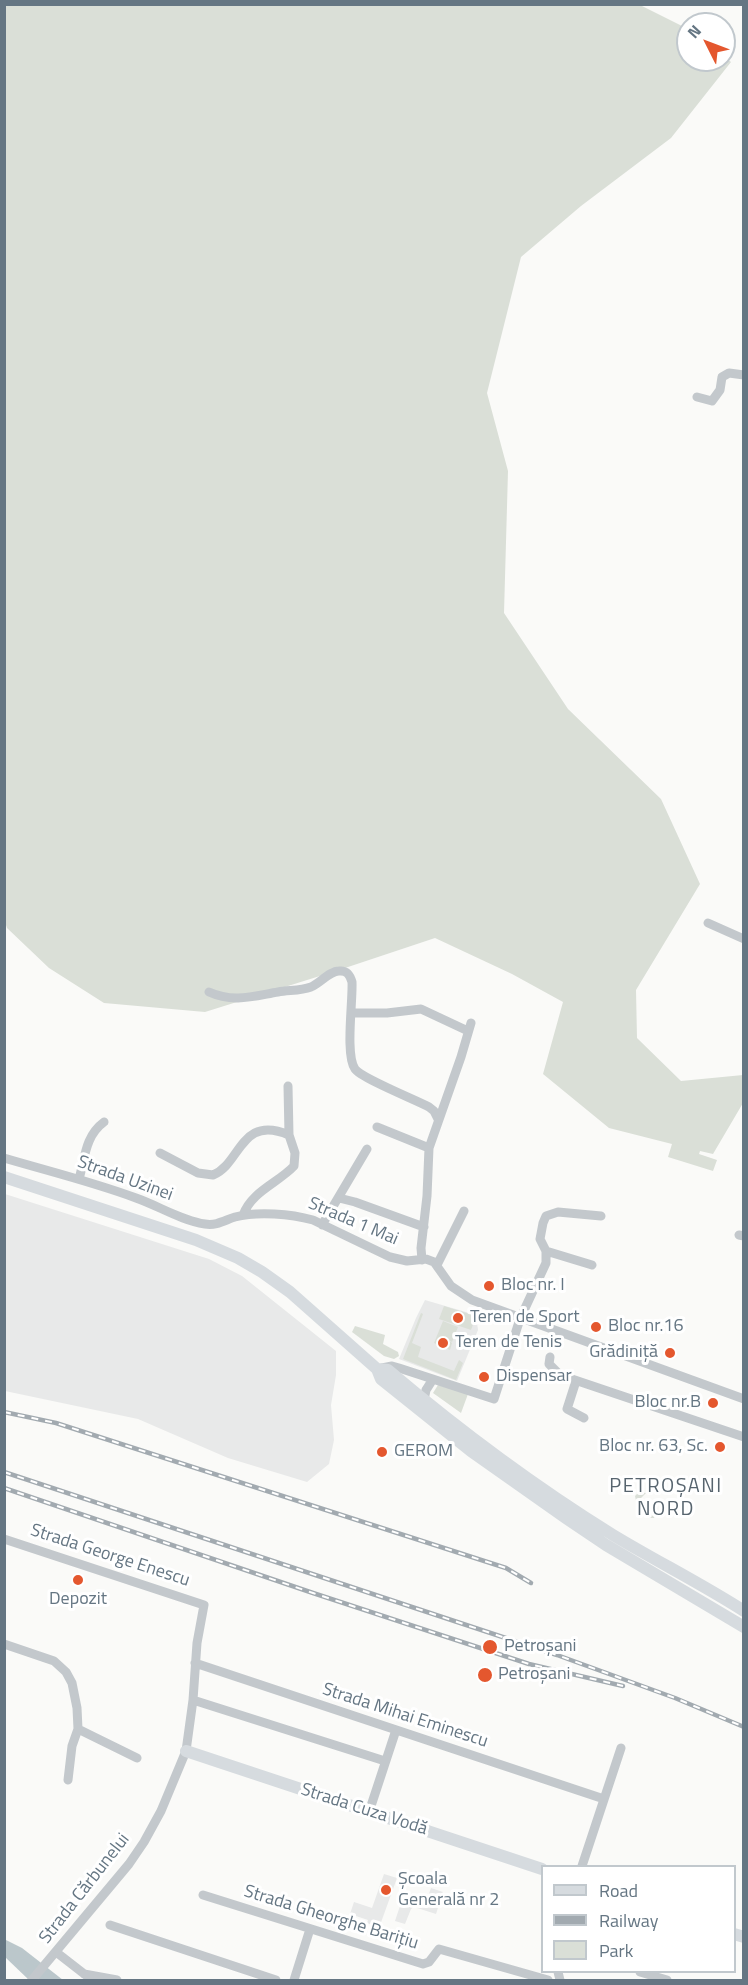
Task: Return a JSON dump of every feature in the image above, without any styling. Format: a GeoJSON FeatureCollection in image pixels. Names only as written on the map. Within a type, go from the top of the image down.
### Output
{"type":"FeatureCollection","features":[{"type":"Feature","properties":{"kind":"main road"},"geometry":{"type":"LineString","coordinates":[[4,1177],[196,1240],[238,1258],[262,1272],[290,1292],[377,1369],[381,1378],[456,1440],[566,1518],[744,1611]]}},
{"type":"Feature","properties":{"kind":"main road"},"geometry":{"type":"LineString","coordinates":[[377,1369],[388,1370],[424,1400],[620,1546],[744,1627]]}},
{"type":"Feature","properties":{"kind":"main road","name":"Strada Cuza Vodă"},"geometry":{"type":"LineString","coordinates":[[186,1751],[541,1868]]}},
{"type":"Feature","properties":{"kind":"street"},"geometry":{"type":"LineString","coordinates":[[697,397],[712,401],[717,396],[722,377],[729,373],[744,375]]}},
{"type":"Feature","properties":{"kind":"street"},"geometry":{"type":"LineString","coordinates":[[708,923],[744,939]]}},
{"type":"Feature","properties":{"kind":"street"},"geometry":{"type":"LineString","coordinates":[[209,992],[219,997],[235,999],[301,990],[314,986],[335,971],[341,970],[350,975],[352,982],[351,1056],[354,1069],[429,1107],[438,1119]]}},
{"type":"Feature","properties":{"kind":"street"},"geometry":{"type":"LineString","coordinates":[[351,1013],[420,1010],[470,1027],[462,1057],[429,1148],[422,1260]]}},
{"type":"Feature","properties":{"kind":"street"},"geometry":{"type":"LineString","coordinates":[[239,1216],[257,1194],[294,1166],[295,1153],[289,1135],[288,1086]]}},
{"type":"Feature","properties":{"kind":"street"},"geometry":{"type":"LineString","coordinates":[[79,1179],[90,1137],[95,1129],[104,1122]]}},
{"type":"Feature","properties":{"kind":"street"},"geometry":{"type":"LineString","coordinates":[[377,1127],[429,1148]]}},
{"type":"Feature","properties":{"kind":"street"},"geometry":{"type":"LineString","coordinates":[[160,1153],[198,1173],[213,1174],[225,1166],[252,1135],[273,1131],[289,1135]]}},
{"type":"Feature","properties":{"kind":"street"},"geometry":{"type":"LineString","coordinates":[[322,1225],[367,1149]]}},
{"type":"Feature","properties":{"kind":"street","name":"Strada Uzinei"},"geometry":{"type":"LineString","coordinates":[[4,1158],[137,1198],[197,1222],[220,1223],[239,1216]]}},
{"type":"Feature","properties":{"kind":"street"},"geometry":{"type":"LineString","coordinates":[[339,1198],[424,1227]]}},
{"type":"Feature","properties":{"kind":"street"},"geometry":{"type":"LineString","coordinates":[[464,1211],[437,1265],[445,1278],[464,1296],[520,1319],[744,1399]]}},
{"type":"Feature","properties":{"kind":"street"},"geometry":{"type":"LineString","coordinates":[[377,1369],[392,1366],[494,1399],[520,1319],[546,1263],[546,1251],[540,1239],[546,1216],[558,1212],[601,1216]]}},
{"type":"Feature","properties":{"kind":"street","name":"Strada 1 Mai"},"geometry":{"type":"LineString","coordinates":[[239,1216],[291,1215],[313,1220],[390,1257],[407,1261],[430,1261],[437,1265]]}},
{"type":"Feature","properties":{"kind":"street"},"geometry":{"type":"LineString","coordinates":[[546,1251],[592,1265]]}},
{"type":"Feature","properties":{"kind":"street"},"geometry":{"type":"LineString","coordinates":[[550,1358],[549,1364],[560,1375],[744,1437]]}},
{"type":"Feature","properties":{"kind":"street"},"geometry":{"type":"LineString","coordinates":[[424,1400],[426,1390],[433,1379]]}},
{"type":"Feature","properties":{"kind":"street"},"geometry":{"type":"LineString","coordinates":[[576,1381],[567,1409],[584,1418]]}},
{"type":"Feature","properties":{"kind":"street","name":"Strada George Enescu"},"geometry":{"type":"LineString","coordinates":[[4,1539],[204,1605]]}},
{"type":"Feature","properties":{"kind":"street","name":"Strada Cărbunelui"},"geometry":{"type":"LineString","coordinates":[[32,1980],[113,1884],[144,1842],[161,1810],[186,1751],[195,1663],[204,1605]]}},
{"type":"Feature","properties":{"kind":"street"},"geometry":{"type":"LineString","coordinates":[[4,1644],[54,1661],[66,1672],[75,1694],[78,1729],[72,1746],[68,1780]]}},
{"type":"Feature","properties":{"kind":"street","name":"Strada Mihai Eminescu"},"geometry":{"type":"LineString","coordinates":[[195,1663],[604,1799]]}},
{"type":"Feature","properties":{"kind":"street"},"geometry":{"type":"LineString","coordinates":[[193,1700],[385,1761]]}},
{"type":"Feature","properties":{"kind":"street"},"geometry":{"type":"LineString","coordinates":[[78,1729],[138,1758]]}},
{"type":"Feature","properties":{"kind":"street"},"geometry":{"type":"LineString","coordinates":[[369,1812],[396,1730]]}},
{"type":"Feature","properties":{"kind":"street"},"geometry":{"type":"LineString","coordinates":[[582,1865],[621,1748]]}},
{"type":"Feature","properties":{"kind":"street","name":"Strada Gheorghe Barițiu"},"geometry":{"type":"LineString","coordinates":[[203,1895],[423,1964],[429,1962],[439,1949],[548,1980]]}},
{"type":"Feature","properties":{"kind":"street"},"geometry":{"type":"LineString","coordinates":[[110,1925],[276,1980]]}},
{"type":"Feature","properties":{"kind":"street"},"geometry":{"type":"LineString","coordinates":[[294,1980],[310,1929]]}},
{"type":"Feature","properties":{"kind":"street"},"geometry":{"type":"LineString","coordinates":[[53,1956],[92,1980]]}},
{"type":"Feature","properties":{"kind":"street"},"geometry":{"type":"LineString","coordinates":[[646,1973],[668,1980]]}},
{"type":"Feature","properties":{"kind":"street"},"geometry":{"type":"LineString","coordinates":[[84,1974],[117,1980]]}},
{"type":"Feature","properties":{"kind":"shaded area"},"geometry":{"type":"Polygon","coordinates":[[[5,1194],[209,1259],[242,1276],[336,1351],[336,1375],[331,1405],[334,1440],[329,1464],[307,1482],[228,1458],[138,1419],[5,1391],[5,1194]]]}},
{"type":"Feature","properties":{"kind":"shaded area"},"geometry":{"type":"Polygon","coordinates":[[[425,1300],[476,1315],[478,1330],[457,1381],[399,1359],[425,1300]]]}},
{"type":"Feature","properties":{"kind":"shaded area","name":"Școala Generală nr 2"},"geometry":{"type":"Polygon","coordinates":[[[384,1874],[397,1878],[379,1928],[367,1923],[368,1920],[350,1914],[354,1902],[372,1908],[384,1874]]]}},
{"type":"Feature","properties":{"kind":"shaded area"},"geometry":{"type":"Polygon","coordinates":[[[431,1888],[443,1892],[436,1914],[414,1907],[405,1924],[395,1921],[405,1891],[427,1899],[431,1888]]]}},
{"type":"Feature","properties":{"kind":"shaded area"},"geometry":{"type":"Polygon","coordinates":[[[4,1939],[22,1948],[63,1980],[29,1980],[5,1957],[4,1939]]]}},
{"type":"Feature","properties":{"kind":"green space"},"geometry":{"type":"Polygon","coordinates":[[[4,5],[640,5],[676,23],[676,72],[723,72],[671,138],[581,206],[521,257],[487,393],[508,471],[504,613],[568,709],[661,799],[700,884],[636,990],[637,1038],[681,1081],[743,1075],[743,1103],[713,1154],[700,1151],[699,1154],[717,1160],[713,1171],[668,1157],[672,1144],[609,1128],[543,1074],[563,1002],[512,974],[435,938],[205,1012],[104,1003],[49,968],[7,928],[4,919],[4,5]]]}},
{"type":"Feature","properties":{"kind":"green space","name":"Teren de Sport"},"geometry":{"type":"Polygon","coordinates":[[[444,1306],[476,1316],[471,1330],[439,1319],[444,1306]]]}},
{"type":"Feature","properties":{"kind":"green space"},"geometry":{"type":"Polygon","coordinates":[[[421,1313],[423,1314],[412,1343],[421,1347],[418,1357],[454,1371],[459,1360],[463,1363],[456,1380],[403,1359],[421,1313]]]}},
{"type":"Feature","properties":{"kind":"green space"},"geometry":{"type":"Polygon","coordinates":[[[443,1321],[458,1327],[452,1342],[448,1340],[452,1343],[450,1350],[434,1343],[443,1321]]]}},
{"type":"Feature","properties":{"kind":"green space"},"geometry":{"type":"Polygon","coordinates":[[[355,1326],[385,1335],[383,1344],[398,1352],[399,1356],[394,1359],[384,1356],[352,1332],[355,1326]]]}},
{"type":"Feature","properties":{"kind":"green space"},"geometry":{"type":"Polygon","coordinates":[[[438,1385],[468,1394],[461,1413],[433,1393],[438,1385]]]}},
{"type":"Feature","properties":{"kind":"green space"},"geometry":{"type":"Polygon","coordinates":[[[639,1492],[646,1493],[637,1502],[643,1509],[646,1507],[649,1510],[656,1504],[656,1501],[658,1509],[654,1518],[647,1518],[637,1505],[635,1496],[639,1492]]]}},
{"type":"Feature","properties":{"kind":"railway"},"geometry":{"type":"LineString","coordinates":[[4,1412],[56,1423],[506,1568],[531,1583]]}},
{"type":"Feature","properties":{"kind":"railway"},"geometry":{"type":"LineString","coordinates":[[4,1472],[557,1655],[675,1698],[744,1727]]}},
{"type":"Feature","properties":{"kind":"railway"},"geometry":{"type":"LineString","coordinates":[[4,1488],[529,1664],[623,1686]]}},
{"type":"Feature","properties":{"kind":"place","name":"Bloc nr. I"},"geometry":{"type":"Point","coordinates":[489,1286]}},
{"type":"Feature","properties":{"kind":"place","name":"Teren de Sport"},"geometry":{"type":"Point","coordinates":[458,1318]}},
{"type":"Feature","properties":{"kind":"place","name":"Bloc nr.16"},"geometry":{"type":"Point","coordinates":[596,1327]}},
{"type":"Feature","properties":{"kind":"place","name":"Teren de Tenis"},"geometry":{"type":"Point","coordinates":[443,1343]}},
{"type":"Feature","properties":{"kind":"place","name":"Grădiniță"},"geometry":{"type":"Point","coordinates":[670,1353]}},
{"type":"Feature","properties":{"kind":"place","name":"Dispensar"},"geometry":{"type":"Point","coordinates":[484,1377]}},
{"type":"Feature","properties":{"kind":"place","name":"Bloc nr.B"},"geometry":{"type":"Point","coordinates":[713,1403]}},
{"type":"Feature","properties":{"kind":"place","name":"Bloc nr. 63, Sc."},"geometry":{"type":"Point","coordinates":[720,1447]}},
{"type":"Feature","properties":{"kind":"place","name":"GEROM"},"geometry":{"type":"Point","coordinates":[382,1452]}},
{"type":"Feature","properties":{"kind":"place","name":"Depozit"},"geometry":{"type":"Point","coordinates":[78,1580]}},
{"type":"Feature","properties":{"kind":"place","name":"Petroşani"},"geometry":{"type":"Point","coordinates":[490,1647]}},
{"type":"Feature","properties":{"kind":"place","name":"Petroșani"},"geometry":{"type":"Point","coordinates":[485,1675]}},
{"type":"Feature","properties":{"kind":"place","name":"Școala Generală nr 2"},"geometry":{"type":"Point","coordinates":[386,1890]}},
{"type":"Feature","properties":{"kind":"district","name":"PETROȘANI NORD"},"geometry":{"type":"Point","coordinates":[666,1498]}}]}
